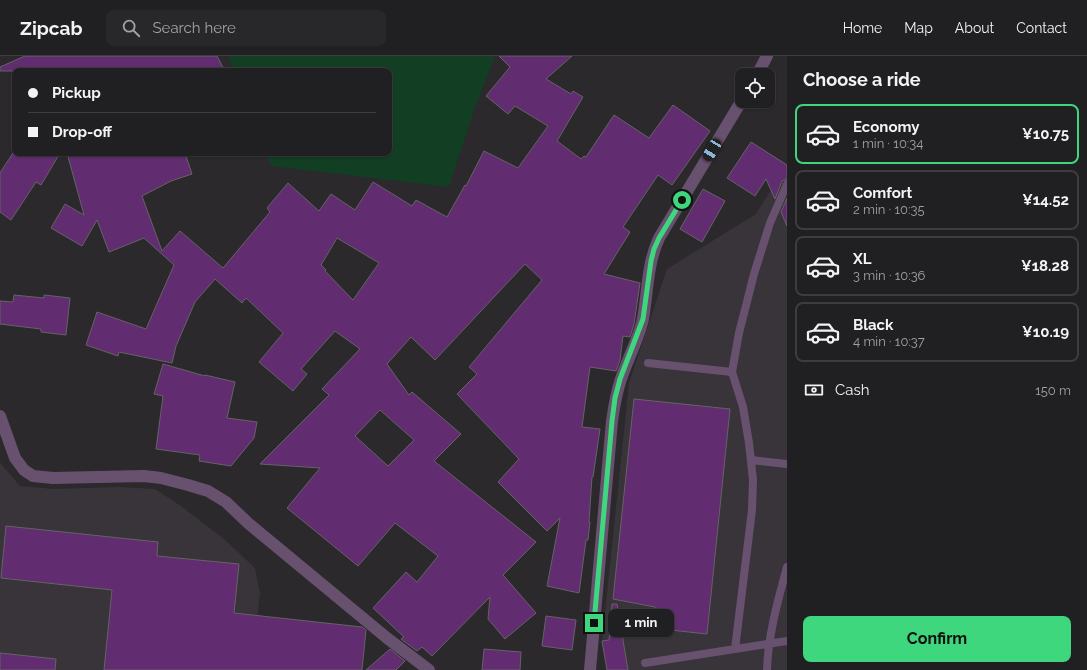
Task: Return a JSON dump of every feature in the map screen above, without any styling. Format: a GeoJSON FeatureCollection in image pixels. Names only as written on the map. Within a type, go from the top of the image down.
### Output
{"type":"FeatureCollection","features":[{"type":"Feature","properties":{"kind":"street"},"geometry":{"type":"LineString","coordinates":[[761,68],[767,56]]}},
{"type":"Feature","properties":{"kind":"street"},"geometry":{"type":"LineString","coordinates":[[590,670],[615,398],[620,379],[643,319],[654,249],[663,231],[737,108]]}},
{"type":"Feature","properties":{"kind":"street"},"geometry":{"type":"LineString","coordinates":[[0,416],[15,458],[24,470],[33,476],[53,478],[144,476],[161,478],[208,492],[226,502],[248,523],[374,628],[429,670]]}},
{"type":"Feature","properties":{"kind":"lane"},"geometry":{"type":"LineString","coordinates":[[735,649],[752,510],[753,480],[743,407],[732,372],[739,333],[754,274],[770,223],[787,184]]}},
{"type":"Feature","properties":{"kind":"lane"},"geometry":{"type":"LineString","coordinates":[[648,363],[732,372]]}},
{"type":"Feature","properties":{"kind":"lane"},"geometry":{"type":"LineString","coordinates":[[751,460],[787,464]]}},
{"type":"Feature","properties":{"kind":"lane"},"geometry":{"type":"LineString","coordinates":[[767,670],[774,616],[787,567]]}},
{"type":"Feature","properties":{"kind":"lane"},"geometry":{"type":"LineString","coordinates":[[646,663],[787,640]]}},
{"type":"Feature","properties":{"kind":"shaded area"},"geometry":{"type":"Polygon","coordinates":[[[787,164],[787,670],[607,670],[602,641],[629,383],[667,269],[756,214],[787,164]]]}},
{"type":"Feature","properties":{"kind":"shaded area"},"geometry":{"type":"Polygon","coordinates":[[[0,461],[20,486],[54,489],[119,487],[155,489],[181,506],[225,540],[255,568],[260,593],[251,670],[0,670],[0,461]]]}},
{"type":"Feature","properties":{"kind":"green space"},"geometry":{"type":"Polygon","coordinates":[[[229,56],[495,56],[474,110],[449,187],[271,166],[267,156],[392,156],[392,68],[233,68],[229,56]]]}},
{"type":"Feature","properties":{"kind":"building"},"geometry":{"type":"Polygon","coordinates":[[[25,56],[217,56],[223,68],[12,68],[12,71],[0,71],[0,67],[25,56]]]}},
{"type":"Feature","properties":{"kind":"building"},"geometry":{"type":"Polygon","coordinates":[[[499,56],[572,56],[546,79],[571,94],[573,91],[583,97],[557,141],[581,159],[584,156],[586,157],[614,115],[649,138],[673,105],[710,131],[672,185],[658,175],[623,227],[630,232],[604,274],[640,283],[634,324],[630,337],[623,336],[620,360],[616,371],[590,367],[582,427],[600,429],[592,477],[588,540],[586,540],[579,593],[547,586],[560,518],[547,531],[498,482],[519,459],[457,394],[477,374],[469,367],[542,280],[525,264],[435,360],[411,337],[387,364],[409,395],[412,392],[461,434],[434,461],[536,542],[503,575],[536,613],[505,639],[488,619],[490,597],[432,656],[422,647],[417,651],[401,639],[404,637],[373,608],[406,572],[417,582],[438,556],[395,523],[358,566],[287,508],[320,468],[260,464],[329,395],[322,389],[360,349],[335,331],[301,369],[307,374],[293,391],[259,362],[283,333],[246,298],[242,303],[215,279],[195,302],[176,346],[172,363],[119,352],[118,356],[86,345],[97,312],[146,329],[174,265],[144,238],[109,252],[97,220],[82,246],[51,228],[65,204],[84,215],[68,156],[186,156],[192,174],[171,181],[142,196],[162,251],[180,231],[223,268],[270,212],[267,208],[288,183],[319,211],[331,194],[355,210],[373,182],[412,206],[416,200],[447,217],[465,185],[466,186],[484,151],[518,168],[548,126],[515,106],[508,114],[486,96],[510,67],[499,56]],[[337,238],[321,265],[353,300],[379,263],[337,238]],[[380,410],[355,436],[388,466],[414,440],[380,410]]]}},
{"type":"Feature","properties":{"kind":"building"},"geometry":{"type":"Polygon","coordinates":[[[751,142],[787,165],[787,179],[782,181],[775,199],[766,179],[755,196],[727,178],[751,142]]]}},
{"type":"Feature","properties":{"kind":"building"},"geometry":{"type":"Polygon","coordinates":[[[12,155],[12,156],[58,156],[41,185],[36,182],[11,220],[0,212],[0,173],[12,155]]]}},
{"type":"Feature","properties":{"kind":"building"},"geometry":{"type":"Polygon","coordinates":[[[703,189],[725,201],[702,242],[680,229],[703,189]]]}},
{"type":"Feature","properties":{"kind":"building"},"geometry":{"type":"Polygon","coordinates":[[[787,198],[787,226],[781,212],[787,198]]]}},
{"type":"Feature","properties":{"kind":"building"},"geometry":{"type":"Polygon","coordinates":[[[14,295],[44,298],[44,295],[70,298],[66,335],[41,332],[41,329],[0,324],[0,301],[13,302],[14,295]]]}},
{"type":"Feature","properties":{"kind":"building"},"geometry":{"type":"Polygon","coordinates":[[[163,364],[205,376],[235,382],[227,418],[257,422],[254,438],[231,466],[199,461],[200,455],[156,449],[163,396],[154,394],[163,364]]]}},
{"type":"Feature","properties":{"kind":"building"},"geometry":{"type":"Polygon","coordinates":[[[634,399],[730,409],[707,634],[652,628],[655,607],[613,599],[634,399]]]}},
{"type":"Feature","properties":{"kind":"building"},"geometry":{"type":"Polygon","coordinates":[[[6,526],[158,542],[157,556],[239,564],[234,613],[362,627],[366,630],[362,670],[104,670],[112,590],[1,578],[6,526]]]}},
{"type":"Feature","properties":{"kind":"building"},"geometry":{"type":"Polygon","coordinates":[[[612,604],[617,604],[628,670],[607,670],[602,641],[609,640],[612,604]]]}},
{"type":"Feature","properties":{"kind":"building"},"geometry":{"type":"Polygon","coordinates":[[[546,616],[576,620],[572,650],[542,646],[546,616]]]}},
{"type":"Feature","properties":{"kind":"building"},"geometry":{"type":"Polygon","coordinates":[[[390,649],[405,661],[396,670],[366,670],[390,649]]]}},
{"type":"Feature","properties":{"kind":"building"},"geometry":{"type":"Polygon","coordinates":[[[484,649],[521,652],[520,670],[482,670],[484,649]]]}},
{"type":"Feature","properties":{"kind":"building"},"geometry":{"type":"Polygon","coordinates":[[[0,653],[56,659],[55,670],[0,670],[0,653]]]}},
{"type":"Feature","properties":{"kind":"route"},"geometry":{"type":"LineString","coordinates":[[594,623],[615,398],[620,379],[643,319],[644,304],[654,249],[682,200]]}}]}
